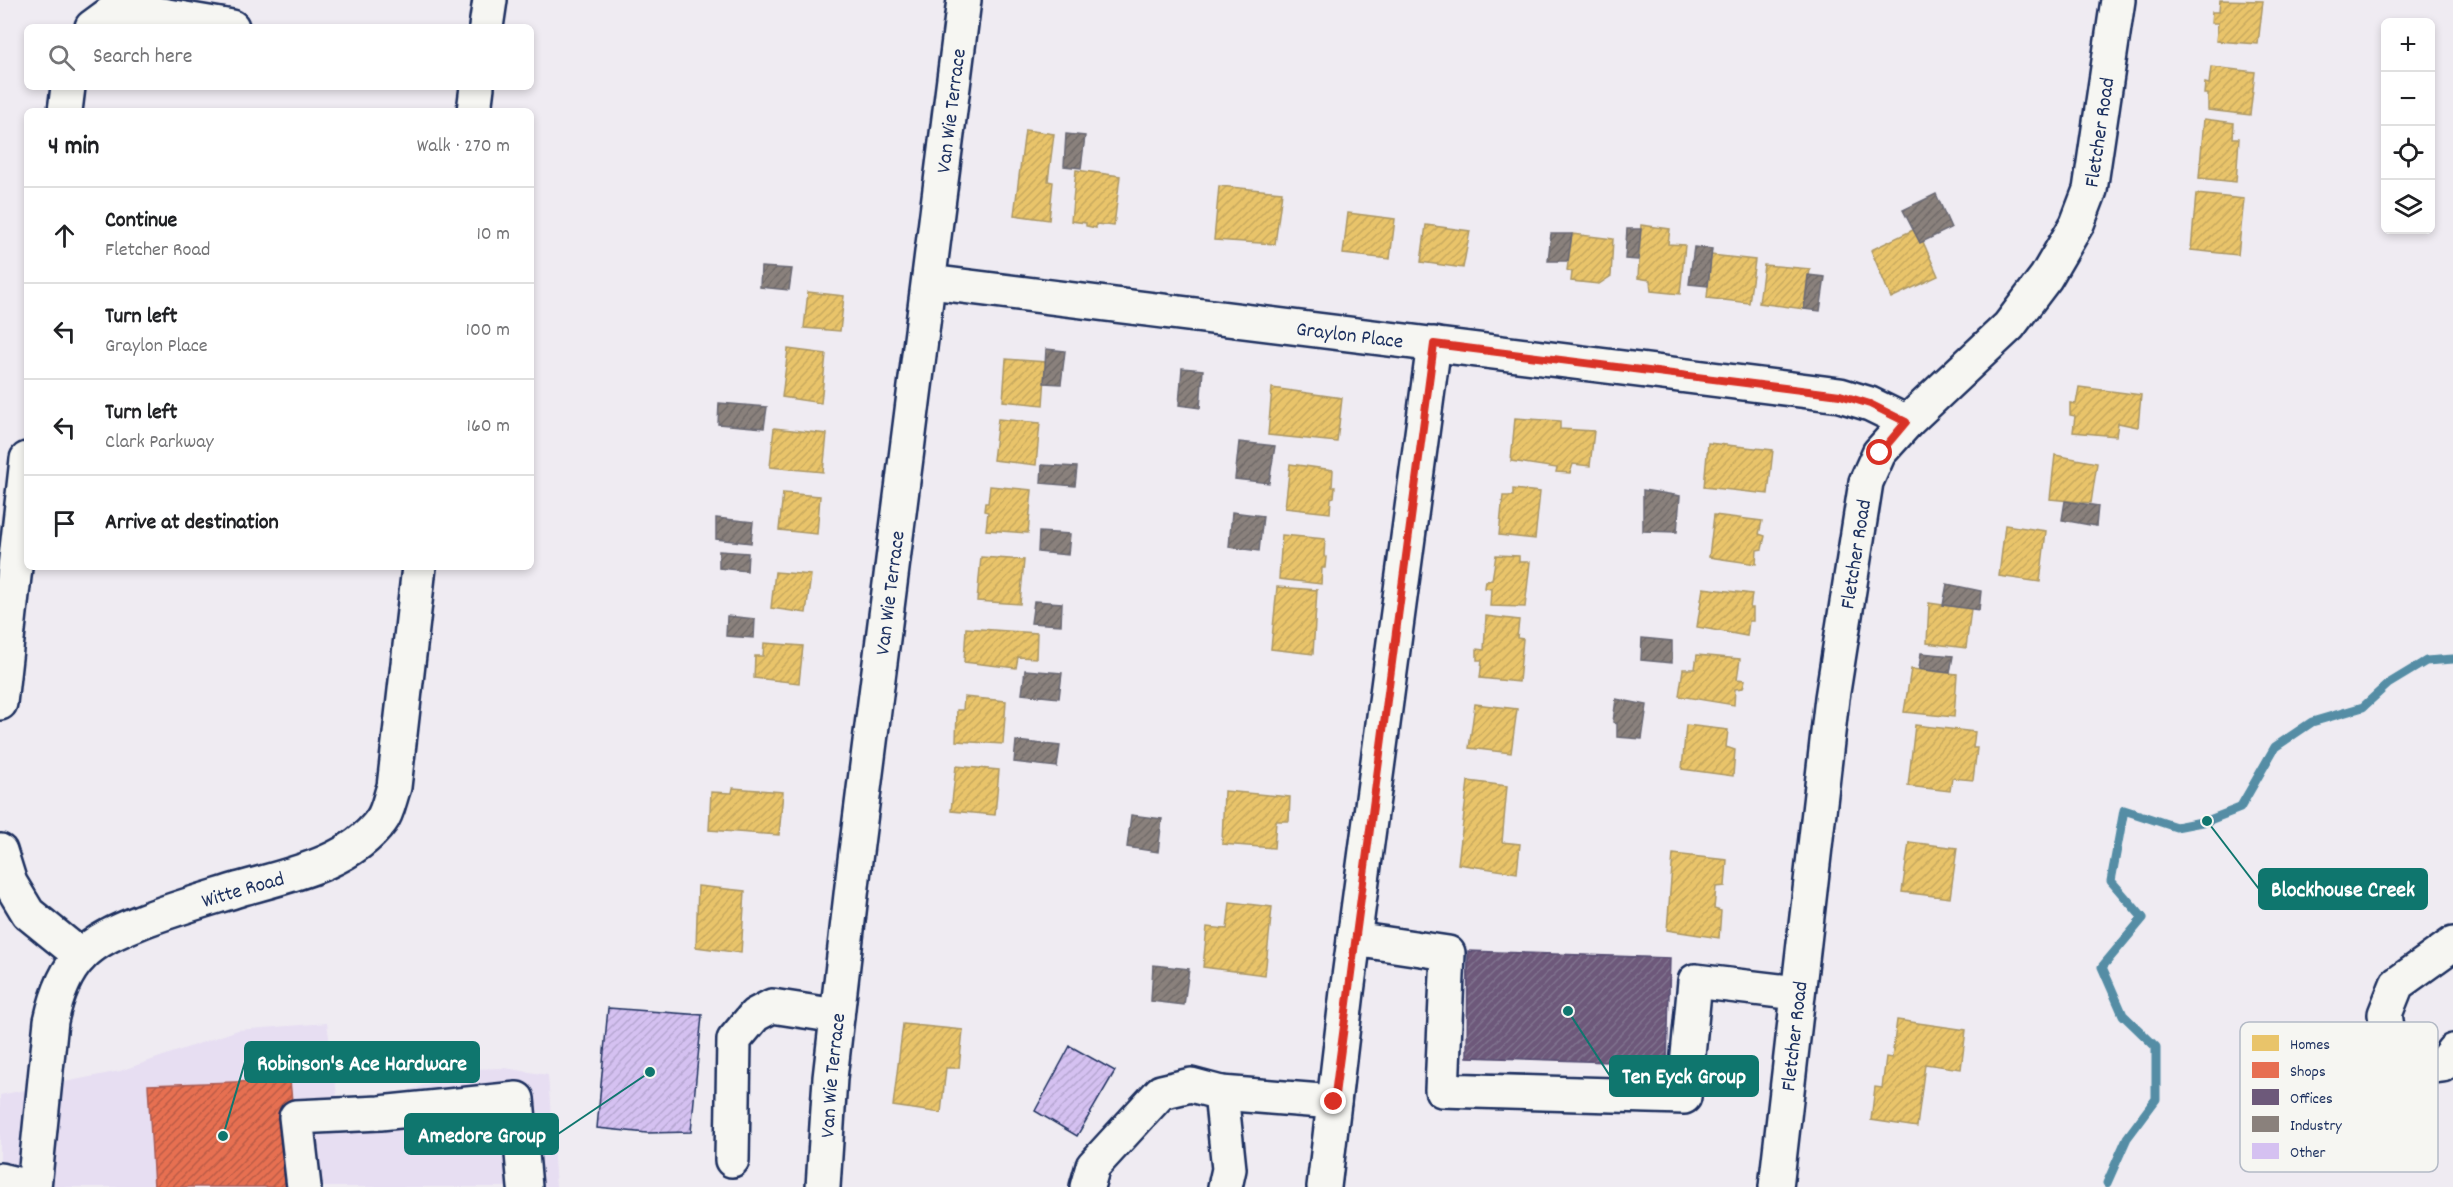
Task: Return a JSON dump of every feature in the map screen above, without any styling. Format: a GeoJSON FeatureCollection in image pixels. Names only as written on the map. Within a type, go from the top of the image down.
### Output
{"type":"FeatureCollection","features":[{"type":"Feature","properties":{"kind":"street"},"geometry":{"type":"LineString","coordinates":[[486,24],[490,0]]}},
{"type":"Feature","properties":{"kind":"street","name":"Van Wie Terrace"},"geometry":{"type":"LineString","coordinates":[[823,1187],[830,1078],[837,1016],[964,0]]}},
{"type":"Feature","properties":{"kind":"street","name":"Fletcher Road"},"geometry":{"type":"LineString","coordinates":[[1776,1187],[1832,698],[1866,482],[1880,453],[1906,422],[2009,326],[2046,277],[2077,224],[2090,190],[2118,0]]}},
{"type":"Feature","properties":{"kind":"street"},"geometry":{"type":"LineString","coordinates":[[95,24],[111,13],[138,11],[214,24]]}},
{"type":"Feature","properties":{"kind":"street"},"geometry":{"type":"LineString","coordinates":[[65,108],[68,90]]}},
{"type":"Feature","properties":{"kind":"street"},"geometry":{"type":"LineString","coordinates":[[474,108],[477,90]]}},
{"type":"Feature","properties":{"kind":"street","name":"Graylon Place"},"geometry":{"type":"LineString","coordinates":[[930,282],[1840,395],[1870,404],[1906,422]]}},
{"type":"Feature","properties":{"kind":"street"},"geometry":{"type":"LineString","coordinates":[[1324,1187],[1354,939],[1434,344]]}},
{"type":"Feature","properties":{"kind":"street"},"geometry":{"type":"LineString","coordinates":[[0,703],[24,486]]}},
{"type":"Feature","properties":{"kind":"street","name":"Witte Road"},"geometry":{"type":"LineString","coordinates":[[34,1187],[51,1021],[57,995],[81,956],[114,932],[188,905],[310,869],[338,856],[364,838],[382,819],[394,787],[419,570]]}},
{"type":"Feature","properties":{"kind":"street"},"geometry":{"type":"LineString","coordinates":[[0,850],[10,883],[28,913],[81,956]]}},
{"type":"Feature","properties":{"kind":"street"},"geometry":{"type":"LineString","coordinates":[[1354,939],[1448,953],[1442,1090],[1684,1097],[1695,981],[1797,993]]}},
{"type":"Feature","properties":{"kind":"street"},"geometry":{"type":"LineString","coordinates":[[2386,1022],[2385,1014],[2397,984],[2453,944]]}},
{"type":"Feature","properties":{"kind":"street"},"geometry":{"type":"LineString","coordinates":[[732,1160],[734,1040],[755,1016],[772,1006],[837,1016]]}},
{"type":"Feature","properties":{"kind":"street"},"geometry":{"type":"LineString","coordinates":[[2438,1066],[2442,1065],[2453,1051]]}},
{"type":"Feature","properties":{"kind":"street"},"geometry":{"type":"LineString","coordinates":[[1087,1187],[1093,1166],[1161,1092],[1191,1085],[1221,1093],[1334,1102]]}},
{"type":"Feature","properties":{"kind":"street"},"geometry":{"type":"LineString","coordinates":[[1221,1093],[1229,1169],[1225,1187]]}},
{"type":"Feature","properties":{"kind":"street"},"geometry":{"type":"LineString","coordinates":[[304,1187],[296,1117],[380,1113],[517,1099],[525,1187]]}},
{"type":"Feature","properties":{"kind":"street"},"geometry":{"type":"LineString","coordinates":[[0,1180],[29,1187]]}},
{"type":"Feature","properties":{"kind":"shaded area"},"geometry":{"type":"Polygon","coordinates":[[[327,1023],[338,1102],[369,1107],[469,1069],[505,1068],[548,1075],[556,1187],[0,1187],[0,1095],[120,1071],[238,1030],[327,1023]]]}},
{"type":"Feature","properties":{"kind":"building: Homes"},"geometry":{"type":"Polygon","coordinates":[[[2220,0],[2263,1],[2258,44],[2216,41],[2218,23],[2211,23],[2212,12],[2219,12],[2220,0]]]}},
{"type":"Feature","properties":{"kind":"building: Homes"},"geometry":{"type":"Polygon","coordinates":[[[2211,67],[2255,72],[2250,115],[2208,110],[2208,94],[2204,94],[2205,83],[2209,84],[2211,67]]]}},
{"type":"Feature","properties":{"kind":"building: Homes"},"geometry":{"type":"Polygon","coordinates":[[[2204,119],[2234,123],[2233,138],[2239,138],[2236,182],[2199,178],[2204,119]]]}},
{"type":"Feature","properties":{"kind":"building: Homes"},"geometry":{"type":"Polygon","coordinates":[[[1025,130],[1054,134],[1048,181],[1053,182],[1049,220],[1014,215],[1025,130]]]}},
{"type":"Feature","properties":{"kind":"building: Homes"},"geometry":{"type":"Polygon","coordinates":[[[1076,170],[1120,176],[1114,226],[1096,224],[1096,228],[1086,226],[1086,223],[1071,221],[1076,170]]]}},
{"type":"Feature","properties":{"kind":"building: Homes"},"geometry":{"type":"Polygon","coordinates":[[[1219,186],[1282,192],[1275,244],[1214,240],[1219,186]]]}},
{"type":"Feature","properties":{"kind":"building: Homes"},"geometry":{"type":"Polygon","coordinates":[[[2196,194],[2244,199],[2238,255],[2191,250],[2196,194]]]}},
{"type":"Feature","properties":{"kind":"building: Homes"},"geometry":{"type":"Polygon","coordinates":[[[1348,213],[1395,219],[1390,259],[1343,254],[1348,213]]]}},
{"type":"Feature","properties":{"kind":"building: Homes"},"geometry":{"type":"Polygon","coordinates":[[[1426,225],[1470,231],[1463,268],[1421,262],[1426,225]]]}},
{"type":"Feature","properties":{"kind":"building: Homes"},"geometry":{"type":"Polygon","coordinates":[[[1641,225],[1670,229],[1668,244],[1685,245],[1680,294],[1651,291],[1650,280],[1638,278],[1641,225]]]}},
{"type":"Feature","properties":{"kind":"building: Homes"},"geometry":{"type":"Polygon","coordinates":[[[1917,228],[1938,276],[1891,298],[1871,250],[1917,228]]]}},
{"type":"Feature","properties":{"kind":"building: Homes"},"geometry":{"type":"Polygon","coordinates":[[[1572,234],[1613,239],[1611,276],[1599,284],[1571,281],[1572,272],[1567,270],[1572,234]]]}},
{"type":"Feature","properties":{"kind":"building: Homes"},"geometry":{"type":"Polygon","coordinates":[[[1711,255],[1755,260],[1749,303],[1707,298],[1711,255]]]}},
{"type":"Feature","properties":{"kind":"building: Homes"},"geometry":{"type":"Polygon","coordinates":[[[1764,265],[1810,269],[1804,309],[1759,303],[1764,265]]]}},
{"type":"Feature","properties":{"kind":"building: Homes"},"geometry":{"type":"Polygon","coordinates":[[[808,292],[844,296],[840,331],[804,328],[808,292]]]}},
{"type":"Feature","properties":{"kind":"building: Homes"},"geometry":{"type":"Polygon","coordinates":[[[788,349],[826,354],[821,403],[782,397],[788,349]]]}},
{"type":"Feature","properties":{"kind":"building: Homes"},"geometry":{"type":"Polygon","coordinates":[[[1006,359],[1046,362],[1043,405],[1003,401],[1006,359]]]}},
{"type":"Feature","properties":{"kind":"building: Homes"},"geometry":{"type":"Polygon","coordinates":[[[2079,387],[2141,395],[2138,427],[2118,423],[2116,436],[2073,432],[2075,416],[2070,415],[2070,403],[2076,404],[2079,387]]]}},
{"type":"Feature","properties":{"kind":"building: Homes"},"geometry":{"type":"Polygon","coordinates":[[[1272,388],[1342,398],[1337,442],[1268,435],[1272,388]]]}},
{"type":"Feature","properties":{"kind":"building: Homes"},"geometry":{"type":"Polygon","coordinates":[[[1515,418],[1560,421],[1560,429],[1594,431],[1590,466],[1573,464],[1570,473],[1556,472],[1557,468],[1511,461],[1515,418]]]}},
{"type":"Feature","properties":{"kind":"building: Homes"},"geometry":{"type":"Polygon","coordinates":[[[998,419],[1040,423],[1036,465],[993,460],[998,419]]]}},
{"type":"Feature","properties":{"kind":"building: Homes"},"geometry":{"type":"Polygon","coordinates":[[[774,428],[827,434],[823,472],[770,467],[774,428]]]}},
{"type":"Feature","properties":{"kind":"building: Homes"},"geometry":{"type":"Polygon","coordinates":[[[1708,443],[1773,450],[1768,494],[1704,487],[1708,443]]]}},
{"type":"Feature","properties":{"kind":"building: Homes"},"geometry":{"type":"Polygon","coordinates":[[[2055,455],[2097,463],[2091,503],[2050,499],[2055,455]]]}},
{"type":"Feature","properties":{"kind":"building: Homes"},"geometry":{"type":"Polygon","coordinates":[[[1290,464],[1333,470],[1332,487],[1335,487],[1334,497],[1331,498],[1330,513],[1285,508],[1290,464]]]}},
{"type":"Feature","properties":{"kind":"building: Homes"},"geometry":{"type":"Polygon","coordinates":[[[990,486],[1032,490],[1028,533],[986,530],[988,512],[984,511],[985,503],[988,503],[990,486]]]}},
{"type":"Feature","properties":{"kind":"building: Homes"},"geometry":{"type":"Polygon","coordinates":[[[1513,489],[1540,492],[1535,539],[1499,535],[1503,496],[1513,496],[1513,489]]]}},
{"type":"Feature","properties":{"kind":"building: Homes"},"geometry":{"type":"Polygon","coordinates":[[[783,493],[820,496],[817,534],[779,530],[783,493]]]}},
{"type":"Feature","properties":{"kind":"building: Homes"},"geometry":{"type":"Polygon","coordinates":[[[1714,515],[1762,521],[1759,534],[1765,536],[1762,549],[1757,550],[1756,564],[1709,557],[1714,515]]]}},
{"type":"Feature","properties":{"kind":"building: Homes"},"geometry":{"type":"Polygon","coordinates":[[[2005,525],[2046,531],[2040,582],[1999,576],[2005,525]]]}},
{"type":"Feature","properties":{"kind":"building: Homes"},"geometry":{"type":"Polygon","coordinates":[[[1282,535],[1325,539],[1324,556],[1326,557],[1325,568],[1322,568],[1321,584],[1279,579],[1282,535]]]}},
{"type":"Feature","properties":{"kind":"building: Homes"},"geometry":{"type":"Polygon","coordinates":[[[1496,555],[1519,556],[1519,562],[1530,562],[1525,607],[1490,606],[1491,589],[1485,588],[1486,581],[1492,580],[1496,555]]]}},
{"type":"Feature","properties":{"kind":"building: Homes"},"geometry":{"type":"Polygon","coordinates":[[[981,557],[1024,560],[1020,604],[977,601],[981,557]]]}},
{"type":"Feature","properties":{"kind":"building: Homes"},"geometry":{"type":"Polygon","coordinates":[[[775,572],[811,575],[806,613],[771,608],[775,572]]]}},
{"type":"Feature","properties":{"kind":"building: Homes"},"geometry":{"type":"Polygon","coordinates":[[[1277,587],[1317,590],[1313,654],[1271,649],[1277,587]]]}},
{"type":"Feature","properties":{"kind":"building: Homes"},"geometry":{"type":"Polygon","coordinates":[[[1703,588],[1752,594],[1750,608],[1753,608],[1753,621],[1749,621],[1747,636],[1697,627],[1703,588]]]}},
{"type":"Feature","properties":{"kind":"building: Homes"},"geometry":{"type":"Polygon","coordinates":[[[1929,603],[1971,609],[1966,648],[1927,643],[1929,603]]]}},
{"type":"Feature","properties":{"kind":"building: Homes"},"geometry":{"type":"Polygon","coordinates":[[[1486,616],[1519,620],[1517,638],[1523,639],[1519,682],[1480,678],[1482,660],[1477,660],[1477,649],[1484,650],[1486,616]]]}},
{"type":"Feature","properties":{"kind":"building: Homes"},"geometry":{"type":"Polygon","coordinates":[[[966,628],[1037,633],[1036,658],[1018,657],[1016,668],[964,662],[966,628]]]}},
{"type":"Feature","properties":{"kind":"building: Homes"},"geometry":{"type":"Polygon","coordinates":[[[764,643],[803,646],[799,683],[754,678],[755,656],[763,656],[764,643]]]}},
{"type":"Feature","properties":{"kind":"building: Homes"},"geometry":{"type":"Polygon","coordinates":[[[1697,655],[1740,659],[1737,679],[1745,680],[1743,688],[1735,689],[1734,705],[1679,696],[1683,669],[1695,669],[1697,655]]]}},
{"type":"Feature","properties":{"kind":"building: Homes"},"geometry":{"type":"Polygon","coordinates":[[[1911,669],[1957,674],[1954,717],[1904,712],[1911,669]]]}},
{"type":"Feature","properties":{"kind":"building: Homes"},"geometry":{"type":"Polygon","coordinates":[[[964,697],[1006,701],[1003,744],[956,741],[957,710],[963,710],[964,697]]]}},
{"type":"Feature","properties":{"kind":"building: Homes"},"geometry":{"type":"Polygon","coordinates":[[[1475,704],[1517,709],[1511,753],[1469,748],[1475,704]]]}},
{"type":"Feature","properties":{"kind":"building: Homes"},"geometry":{"type":"Polygon","coordinates":[[[1686,725],[1728,730],[1726,747],[1735,750],[1733,776],[1682,769],[1686,725]]]}},
{"type":"Feature","properties":{"kind":"building: Homes"},"geometry":{"type":"Polygon","coordinates":[[[1915,725],[1975,732],[1973,748],[1977,748],[1973,780],[1952,778],[1950,791],[1908,786],[1915,725]]]}},
{"type":"Feature","properties":{"kind":"building: Homes"},"geometry":{"type":"Polygon","coordinates":[[[956,766],[999,770],[995,815],[951,811],[956,766]]]}},
{"type":"Feature","properties":{"kind":"building: Homes"},"geometry":{"type":"Polygon","coordinates":[[[1468,781],[1507,786],[1502,842],[1520,844],[1517,873],[1458,864],[1468,781]]]}},
{"type":"Feature","properties":{"kind":"building: Homes"},"geometry":{"type":"Polygon","coordinates":[[[733,788],[783,792],[779,835],[709,830],[711,792],[732,793],[733,788]]]}},
{"type":"Feature","properties":{"kind":"building: Homes"},"geometry":{"type":"Polygon","coordinates":[[[1224,791],[1290,797],[1289,821],[1276,821],[1274,848],[1222,844],[1224,791]]]}},
{"type":"Feature","properties":{"kind":"building: Homes"},"geometry":{"type":"Polygon","coordinates":[[[1909,842],[1957,848],[1950,898],[1902,892],[1909,842]]]}},
{"type":"Feature","properties":{"kind":"building: Homes"},"geometry":{"type":"Polygon","coordinates":[[[1673,854],[1727,860],[1725,886],[1716,887],[1714,909],[1721,911],[1719,938],[1667,930],[1673,854]]]}},
{"type":"Feature","properties":{"kind":"building: Homes"},"geometry":{"type":"Polygon","coordinates":[[[698,886],[745,891],[741,953],[696,947],[698,886]]]}},
{"type":"Feature","properties":{"kind":"building: Homes"},"geometry":{"type":"Polygon","coordinates":[[[1230,902],[1272,907],[1265,975],[1203,967],[1207,927],[1227,929],[1230,902]]]}},
{"type":"Feature","properties":{"kind":"building: Homes"},"geometry":{"type":"Polygon","coordinates":[[[1897,1020],[1966,1030],[1961,1069],[1925,1064],[1917,1127],[1871,1120],[1875,1087],[1882,1088],[1886,1057],[1892,1058],[1897,1020]]]}},
{"type":"Feature","properties":{"kind":"building: Homes"},"geometry":{"type":"Polygon","coordinates":[[[903,1024],[963,1030],[959,1068],[946,1068],[941,1113],[893,1106],[903,1024]]]}},
{"type":"Feature","properties":{"kind":"building: Shops"},"geometry":{"type":"Polygon","coordinates":[[[290,1080],[300,1187],[154,1187],[148,1085],[290,1080]]]}},
{"type":"Feature","properties":{"kind":"building: Offices"},"geometry":{"type":"Polygon","coordinates":[[[1468,951],[1670,958],[1667,1064],[1467,1057],[1468,951]]]}},
{"type":"Feature","properties":{"kind":"building: Industry"},"geometry":{"type":"Polygon","coordinates":[[[1066,134],[1085,136],[1081,168],[1064,166],[1066,134]]]}},
{"type":"Feature","properties":{"kind":"building: Industry"},"geometry":{"type":"Polygon","coordinates":[[[1936,194],[1951,228],[1920,243],[1903,210],[1936,194]]]}},
{"type":"Feature","properties":{"kind":"building: Industry"},"geometry":{"type":"Polygon","coordinates":[[[1627,229],[1641,229],[1638,260],[1625,259],[1627,229]]]}},
{"type":"Feature","properties":{"kind":"building: Industry"},"geometry":{"type":"Polygon","coordinates":[[[1551,234],[1572,234],[1568,261],[1548,261],[1551,234]]]}},
{"type":"Feature","properties":{"kind":"building: Industry"},"geometry":{"type":"Polygon","coordinates":[[[1694,247],[1712,249],[1708,286],[1689,284],[1694,247]]]}},
{"type":"Feature","properties":{"kind":"building: Industry"},"geometry":{"type":"Polygon","coordinates":[[[761,267],[792,269],[789,290],[760,287],[761,267]]]}},
{"type":"Feature","properties":{"kind":"building: Industry"},"geometry":{"type":"Polygon","coordinates":[[[1808,275],[1825,277],[1820,311],[1804,309],[1808,275]]]}},
{"type":"Feature","properties":{"kind":"building: Industry"},"geometry":{"type":"Polygon","coordinates":[[[1046,349],[1065,351],[1061,384],[1044,383],[1046,349]]]}},
{"type":"Feature","properties":{"kind":"building: Industry"},"geometry":{"type":"Polygon","coordinates":[[[1182,368],[1203,370],[1200,408],[1179,405],[1182,368]]]}},
{"type":"Feature","properties":{"kind":"building: Industry"},"geometry":{"type":"Polygon","coordinates":[[[719,403],[767,407],[764,428],[718,424],[719,403]]]}},
{"type":"Feature","properties":{"kind":"building: Industry"},"geometry":{"type":"Polygon","coordinates":[[[1239,442],[1275,446],[1269,483],[1235,479],[1239,442]]]}},
{"type":"Feature","properties":{"kind":"building: Industry"},"geometry":{"type":"Polygon","coordinates":[[[1042,465],[1077,467],[1075,486],[1041,483],[1042,465]]]}},
{"type":"Feature","properties":{"kind":"building: Industry"},"geometry":{"type":"Polygon","coordinates":[[[1643,490],[1680,496],[1677,532],[1643,531],[1643,490]]]}},
{"type":"Feature","properties":{"kind":"building: Industry"},"geometry":{"type":"Polygon","coordinates":[[[2065,501],[2098,506],[2096,526],[2062,520],[2065,501]]]}},
{"type":"Feature","properties":{"kind":"building: Industry"},"geometry":{"type":"Polygon","coordinates":[[[1232,512],[1263,516],[1259,551],[1229,547],[1232,512]]]}},
{"type":"Feature","properties":{"kind":"building: Industry"},"geometry":{"type":"Polygon","coordinates":[[[716,518],[753,522],[751,543],[716,539],[716,518]]]}},
{"type":"Feature","properties":{"kind":"building: Industry"},"geometry":{"type":"Polygon","coordinates":[[[1039,532],[1070,534],[1068,555],[1038,552],[1039,532]]]}},
{"type":"Feature","properties":{"kind":"building: Industry"},"geometry":{"type":"Polygon","coordinates":[[[719,551],[748,553],[747,571],[719,568],[719,551]]]}},
{"type":"Feature","properties":{"kind":"building: Industry"},"geometry":{"type":"Polygon","coordinates":[[[1947,584],[1981,591],[1979,610],[1943,605],[1947,584]]]}},
{"type":"Feature","properties":{"kind":"building: Industry"},"geometry":{"type":"Polygon","coordinates":[[[1034,601],[1062,603],[1061,625],[1031,623],[1034,601]]]}},
{"type":"Feature","properties":{"kind":"building: Industry"},"geometry":{"type":"Polygon","coordinates":[[[727,616],[755,619],[754,638],[726,636],[727,616]]]}},
{"type":"Feature","properties":{"kind":"building: Industry"},"geometry":{"type":"Polygon","coordinates":[[[1642,638],[1672,641],[1672,663],[1641,660],[1642,638]]]}},
{"type":"Feature","properties":{"kind":"building: Industry"},"geometry":{"type":"Polygon","coordinates":[[[1921,653],[1953,656],[1950,673],[1919,669],[1921,653]]]}},
{"type":"Feature","properties":{"kind":"building: Industry"},"geometry":{"type":"Polygon","coordinates":[[[1025,670],[1062,673],[1059,698],[1022,694],[1025,670]]]}},
{"type":"Feature","properties":{"kind":"building: Industry"},"geometry":{"type":"Polygon","coordinates":[[[1616,699],[1647,705],[1642,739],[1617,737],[1617,724],[1613,722],[1616,699]]]}},
{"type":"Feature","properties":{"kind":"building: Industry"},"geometry":{"type":"Polygon","coordinates":[[[1016,741],[1060,746],[1057,767],[1014,762],[1016,741]]]}},
{"type":"Feature","properties":{"kind":"building: Industry"},"geometry":{"type":"Polygon","coordinates":[[[1131,815],[1162,819],[1158,852],[1127,847],[1131,815]]]}},
{"type":"Feature","properties":{"kind":"building: Industry"},"geometry":{"type":"Polygon","coordinates":[[[1153,965],[1189,969],[1184,1005],[1151,1001],[1153,965]]]}},
{"type":"Feature","properties":{"kind":"building: Other"},"geometry":{"type":"Polygon","coordinates":[[[608,1008],[702,1015],[691,1132],[647,1133],[597,1128],[608,1008]]]}},
{"type":"Feature","properties":{"kind":"building: Other"},"geometry":{"type":"Polygon","coordinates":[[[1070,1046],[1115,1071],[1077,1136],[1035,1111],[1070,1046]]]}},
{"type":"Feature","properties":{"kind":"waterway"},"geometry":{"type":"LineString","coordinates":[[2107,1183],[2127,1138],[2156,1099],[2156,1047],[2123,1015],[2102,967],[2143,918],[2111,881],[2124,810],[2176,827],[2207,821],[2240,808],[2275,747],[2312,722],[2363,707],[2388,684],[2426,661],[2453,659]]}},
{"type":"Feature","properties":{"kind":"place","name":"Blockhouse Creek"},"geometry":{"type":"Point","coordinates":[2207,821]}},
{"type":"Feature","properties":{"kind":"place","name":"Ten Eyck Group"},"geometry":{"type":"Point","coordinates":[1568,1011]}},
{"type":"Feature","properties":{"kind":"place","name":"Amedore Group"},"geometry":{"type":"Point","coordinates":[650,1072]}},
{"type":"Feature","properties":{"kind":"place","name":"Robinson's Ace Hardware"},"geometry":{"type":"Point","coordinates":[223,1136]}},
{"type":"Feature","properties":{"kind":"route"},"geometry":{"type":"LineString","coordinates":[[1334,1102],[1434,344],[1840,395],[1870,404],[1906,422],[1880,453]]}}]}
